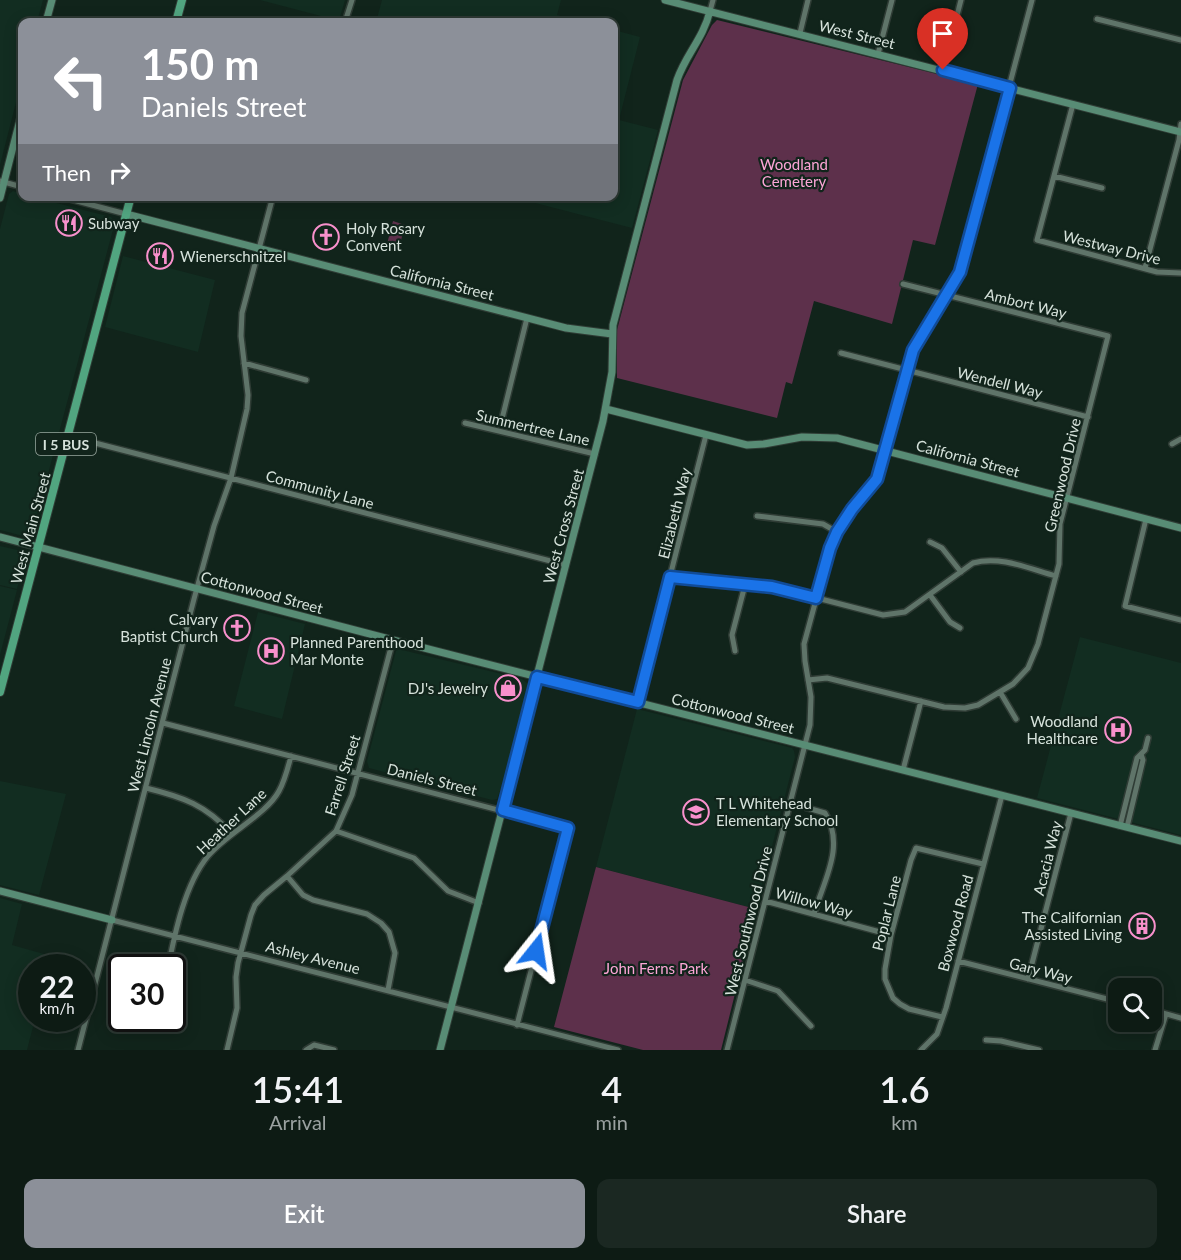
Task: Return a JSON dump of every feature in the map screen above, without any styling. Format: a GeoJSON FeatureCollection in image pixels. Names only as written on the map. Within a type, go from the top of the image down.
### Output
{"type":"FeatureCollection","features":[{"type":"Feature","properties":{"kind":"main road"},"geometry":{"type":"LineString","coordinates":[[177,18],[182,0]]}},
{"type":"Feature","properties":{"kind":"main road","name":"West Main Street"},"geometry":{"type":"LineString","coordinates":[[0,692],[130,201]]}},
{"type":"Feature","properties":{"kind":"street"},"geometry":{"type":"LineString","coordinates":[[47,18],[52,0]]}},
{"type":"Feature","properties":{"kind":"street"},"geometry":{"type":"LineString","coordinates":[[346,18],[352,0]]}},
{"type":"Feature","properties":{"kind":"street","name":"West Street"},"geometry":{"type":"LineString","coordinates":[[664,0],[1073,104],[1181,129]]}},
{"type":"Feature","properties":{"kind":"street"},"geometry":{"type":"LineString","coordinates":[[710,11],[713,0]]}},
{"type":"Feature","properties":{"kind":"street"},"geometry":{"type":"LineString","coordinates":[[800,33],[808,0]]}},
{"type":"Feature","properties":{"kind":"street"},"geometry":{"type":"LineString","coordinates":[[878,54],[892,0]]}},
{"type":"Feature","properties":{"kind":"street"},"geometry":{"type":"LineString","coordinates":[[943,70],[961,0]]}},
{"type":"Feature","properties":{"kind":"street","name":"West Southwood Drive"},"geometry":{"type":"LineString","coordinates":[[727,1050],[812,714],[804,644],[830,548],[852,509],[877,479],[913,350],[960,272],[1032,0]]}},
{"type":"Feature","properties":{"kind":"street","name":"West Cross Street"},"geometry":{"type":"LineString","coordinates":[[440,1050],[596,454],[606,409],[613,360],[612,334],[620,298],[677,80],[683,64],[704,30],[710,11]]}},
{"type":"Feature","properties":{"kind":"street"},"geometry":{"type":"LineString","coordinates":[[1097,19],[1181,40]]}},
{"type":"Feature","properties":{"kind":"street"},"geometry":{"type":"LineString","coordinates":[[1073,104],[1054,176],[1102,188]]}},
{"type":"Feature","properties":{"kind":"street"},"geometry":{"type":"LineString","coordinates":[[0,198],[2,182],[18,126]]}},
{"type":"Feature","properties":{"kind":"street"},"geometry":{"type":"LineString","coordinates":[[1145,268],[1181,129]]}},
{"type":"Feature","properties":{"kind":"street","name":"Westway Drive"},"geometry":{"type":"LineString","coordinates":[[1054,176],[1037,240],[1170,274],[1181,273]]}},
{"type":"Feature","properties":{"kind":"street"},"geometry":{"type":"LineString","coordinates":[[2,182],[18,186]]}},
{"type":"Feature","properties":{"kind":"street","name":"California Street"},"geometry":{"type":"LineString","coordinates":[[77,201],[578,331],[612,334]]}},
{"type":"Feature","properties":{"kind":"street","name":"West Lincoln Avenue"},"geometry":{"type":"LineString","coordinates":[[78,1050],[197,589],[214,525],[231,478],[247,409],[248,395],[241,336],[242,313],[272,201]]}},
{"type":"Feature","properties":{"kind":"street","name":"Ambort Way"},"geometry":{"type":"LineString","coordinates":[[903,284],[1108,336]]}},
{"type":"Feature","properties":{"kind":"street"},"geometry":{"type":"LineString","coordinates":[[501,423],[527,318]]}},
{"type":"Feature","properties":{"kind":"street","name":"Greenwood Drive"},"geometry":{"type":"LineString","coordinates":[[808,680],[827,678],[944,707],[965,708],[978,705],[1021,677],[1034,657],[1056,576],[1059,564],[1059,534],[1108,336]]}},
{"type":"Feature","properties":{"kind":"street","name":"Wendell Way"},"geometry":{"type":"LineString","coordinates":[[841,353],[1088,417]]}},
{"type":"Feature","properties":{"kind":"street"},"geometry":{"type":"LineString","coordinates":[[244,363],[306,380]]}},
{"type":"Feature","properties":{"kind":"street","name":"California Street"},"geometry":{"type":"LineString","coordinates":[[606,409],[753,446],[794,438],[828,437],[1181,528]]}},
{"type":"Feature","properties":{"kind":"street","name":"Summertree Lane"},"geometry":{"type":"LineString","coordinates":[[465,423],[522,437],[530,436],[596,454]]}},
{"type":"Feature","properties":{"kind":"street","name":"Elizabeth Way"},"geometry":{"type":"LineString","coordinates":[[638,702],[706,435]]}},
{"type":"Feature","properties":{"kind":"street","name":"Community Lane"},"geometry":{"type":"LineString","coordinates":[[68,436],[566,565]]}},
{"type":"Feature","properties":{"kind":"street"},"geometry":{"type":"LineString","coordinates":[[1172,444],[1181,439]]}},
{"type":"Feature","properties":{"kind":"street"},"geometry":{"type":"LineString","coordinates":[[757,516],[823,524],[837,532]]}},
{"type":"Feature","properties":{"kind":"street"},"geometry":{"type":"LineString","coordinates":[[1146,519],[1125,606],[1181,620]]}},
{"type":"Feature","properties":{"kind":"street","name":"Cottonwood Street"},"geometry":{"type":"LineString","coordinates":[[0,537],[1181,841]]}},
{"type":"Feature","properties":{"kind":"street"},"geometry":{"type":"LineString","coordinates":[[930,542],[942,548],[961,572]]}},
{"type":"Feature","properties":{"kind":"street"},"geometry":{"type":"LineString","coordinates":[[670,577],[772,587],[883,615],[905,612],[973,563],[992,560],[1056,576]]}},
{"type":"Feature","properties":{"kind":"street"},"geometry":{"type":"LineString","coordinates":[[735,651],[732,635],[745,585]]}},
{"type":"Feature","properties":{"kind":"street"},"geometry":{"type":"LineString","coordinates":[[930,595],[950,622],[960,627]]}},
{"type":"Feature","properties":{"kind":"street","name":"Farrell Street"},"geometry":{"type":"LineString","coordinates":[[227,1050],[237,1008],[236,977],[240,953],[250,915],[264,895],[336,831],[352,795],[393,640]]}},
{"type":"Feature","properties":{"kind":"street"},"geometry":{"type":"LineString","coordinates":[[1000,692],[1016,719]]}},
{"type":"Feature","properties":{"kind":"street"},"geometry":{"type":"LineString","coordinates":[[903,770],[921,701]]}},
{"type":"Feature","properties":{"kind":"street","name":"Daniels Street"},"geometry":{"type":"LineString","coordinates":[[163,723],[568,828],[517,1024]]}},
{"type":"Feature","properties":{"kind":"street"},"geometry":{"type":"LineString","coordinates":[[1123,826],[1137,758],[1145,750],[1148,738]]}},
{"type":"Feature","properties":{"kind":"street","name":"Heather Lane"},"geometry":{"type":"LineString","coordinates":[[172,954],[185,900],[199,868],[210,854],[267,806],[279,792],[291,756]]}},
{"type":"Feature","properties":{"kind":"street"},"geometry":{"type":"LineString","coordinates":[[146,789],[199,805],[218,819],[232,834]]}},
{"type":"Feature","properties":{"kind":"street","name":"Boxwood Road"},"geometry":{"type":"LineString","coordinates":[[921,1050],[937,1034],[1002,795]]}},
{"type":"Feature","properties":{"kind":"street"},"geometry":{"type":"LineString","coordinates":[[790,803],[825,813],[832,829],[835,844],[834,856],[814,914]]}},
{"type":"Feature","properties":{"kind":"street","name":"Acacia Way"},"geometry":{"type":"LineString","coordinates":[[1028,979],[1071,813]]}},
{"type":"Feature","properties":{"kind":"street"},"geometry":{"type":"LineString","coordinates":[[336,831],[414,858],[448,891],[479,903]]}},
{"type":"Feature","properties":{"kind":"street","name":"Poplar Lane"},"geometry":{"type":"LineString","coordinates":[[942,1017],[909,1009],[893,998],[885,979],[891,935],[911,860],[916,848],[983,864]]}},
{"type":"Feature","properties":{"kind":"street"},"geometry":{"type":"LineString","coordinates":[[287,876],[303,895],[367,914],[385,927],[395,953],[388,990]]}},
{"type":"Feature","properties":{"kind":"street","name":"Ashley Avenue"},"geometry":{"type":"LineString","coordinates":[[0,891],[618,1050]]}},
{"type":"Feature","properties":{"kind":"street","name":"Willow Way"},"geometry":{"type":"LineString","coordinates":[[765,902],[891,935]]}},
{"type":"Feature","properties":{"kind":"street","name":"Gary Way"},"geometry":{"type":"LineString","coordinates":[[958,961],[1108,999]]}},
{"type":"Feature","properties":{"kind":"street"},"geometry":{"type":"LineString","coordinates":[[745,980],[778,991],[811,1026]]}},
{"type":"Feature","properties":{"kind":"street"},"geometry":{"type":"LineString","coordinates":[[1162,1013],[1181,1018]]}},
{"type":"Feature","properties":{"kind":"street"},"geometry":{"type":"LineString","coordinates":[[1155,1050],[1166,1014]]}},
{"type":"Feature","properties":{"kind":"street"},"geometry":{"type":"LineString","coordinates":[[986,1040],[1039,1050]]}},
{"type":"Feature","properties":{"kind":"street"},"geometry":{"type":"LineString","coordinates":[[307,1050],[314,1045],[334,1050]]}},
{"type":"Feature","properties":{"kind":"shaded area"},"geometry":{"type":"Polygon","coordinates":[[[0,0],[43,0],[38,18],[18,18],[18,95],[0,165],[0,0]]]}},
{"type":"Feature","properties":{"kind":"shaded area"},"geometry":{"type":"Polygon","coordinates":[[[260,0],[345,0],[340,17],[328,18],[260,0]]]}},
{"type":"Feature","properties":{"kind":"shaded area"},"geometry":{"type":"Polygon","coordinates":[[[382,0],[561,0],[557,15],[569,18],[377,18],[382,0]]]}},
{"type":"Feature","properties":{"kind":"shaded area"},"geometry":{"type":"Polygon","coordinates":[[[618,31],[640,37],[619,120],[658,130],[632,228],[527,201],[618,201],[618,31]]]}},
{"type":"Feature","properties":{"kind":"shaded area"},"geometry":{"type":"Polygon","coordinates":[[[13,191],[18,193],[18,201],[49,201],[111,217],[115,222],[31,538],[0,530],[0,229],[9,194],[13,191]]]}},
{"type":"Feature","properties":{"kind":"shaded area"},"geometry":{"type":"Polygon","coordinates":[[[123,256],[215,280],[198,352],[105,327],[123,256]]]}},
{"type":"Feature","properties":{"kind":"shaded area"},"geometry":{"type":"Polygon","coordinates":[[[0,546],[26,552],[17,589],[0,585],[0,546]]]}},
{"type":"Feature","properties":{"kind":"shaded area"},"geometry":{"type":"Polygon","coordinates":[[[0,586],[17,590],[0,655],[0,586]]]}},
{"type":"Feature","properties":{"kind":"shaded area"},"geometry":{"type":"Polygon","coordinates":[[[258,612],[305,624],[282,719],[234,706],[258,612]]]}},
{"type":"Feature","properties":{"kind":"shaded area","name":"Woodland Healthcare"},"geometry":{"type":"Polygon","coordinates":[[[1080,637],[1181,663],[1181,835],[1037,798],[1080,637]]]}},
{"type":"Feature","properties":{"kind":"shaded area"},"geometry":{"type":"Polygon","coordinates":[[[398,649],[522,679],[528,684],[504,780],[497,799],[492,800],[369,768],[367,761],[398,649]]]}},
{"type":"Feature","properties":{"kind":"shaded area","name":"T L Whitehead Elementary School"},"geometry":{"type":"Polygon","coordinates":[[[637,709],[792,748],[794,751],[795,757],[756,909],[596,867],[637,709]]]}},
{"type":"Feature","properties":{"kind":"shaded area"},"geometry":{"type":"Polygon","coordinates":[[[0,781],[66,794],[39,895],[0,885],[0,781]]]}},
{"type":"Feature","properties":{"kind":"shaded area"},"geometry":{"type":"Polygon","coordinates":[[[0,898],[22,904],[12,945],[44,954],[18,954],[18,1032],[32,1032],[27,1050],[0,1050],[0,898]]]}},
{"type":"Feature","properties":{"kind":"green space","name":"Woodland Cemetery"},"geometry":{"type":"Polygon","coordinates":[[[717,20],[978,84],[935,245],[913,240],[892,324],[814,301],[792,384],[786,382],[777,418],[617,378],[617,330],[683,80],[712,25],[717,20]]]}},
{"type":"Feature","properties":{"kind":"green space"},"geometry":{"type":"Polygon","coordinates":[[[393,221],[405,225],[399,248],[387,244],[393,221]]]}},
{"type":"Feature","properties":{"kind":"green space","name":"John Ferns Park"},"geometry":{"type":"Polygon","coordinates":[[[596,867],[756,909],[721,1050],[643,1050],[554,1027],[596,867]]]}},
{"type":"Feature","properties":{"kind":"place","name":"Subway"},"geometry":{"type":"Point","coordinates":[69,223]}},
{"type":"Feature","properties":{"kind":"place","name":"Holy Rosary Convent"},"geometry":{"type":"Point","coordinates":[326,237]}},
{"type":"Feature","properties":{"kind":"place","name":"Wienerschnitzel"},"geometry":{"type":"Point","coordinates":[160,256]}},
{"type":"Feature","properties":{"kind":"place","name":"Calvary Baptist Church"},"geometry":{"type":"Point","coordinates":[237,628]}},
{"type":"Feature","properties":{"kind":"place","name":"Planned Parenthood Mar Monte"},"geometry":{"type":"Point","coordinates":[271,651]}},
{"type":"Feature","properties":{"kind":"place","name":"DJ's Jewelry"},"geometry":{"type":"Point","coordinates":[508,688]}},
{"type":"Feature","properties":{"kind":"place","name":"Woodland Healthcare"},"geometry":{"type":"Point","coordinates":[1118,730]}},
{"type":"Feature","properties":{"kind":"place","name":"T L Whitehead Elementary School"},"geometry":{"type":"Point","coordinates":[696,812]}},
{"type":"Feature","properties":{"kind":"place","name":"The Californian Assisted Living"},"geometry":{"type":"Point","coordinates":[1142,926]}},
{"type":"Feature","properties":{"kind":"route"},"geometry":{"type":"LineString","coordinates":[[536,951],[568,828],[503,810],[537,677],[638,702],[670,577],[772,587],[816,598],[830,548],[837,532],[852,509],[877,479],[913,350],[960,272],[1010,88],[943,70]]}}]}
